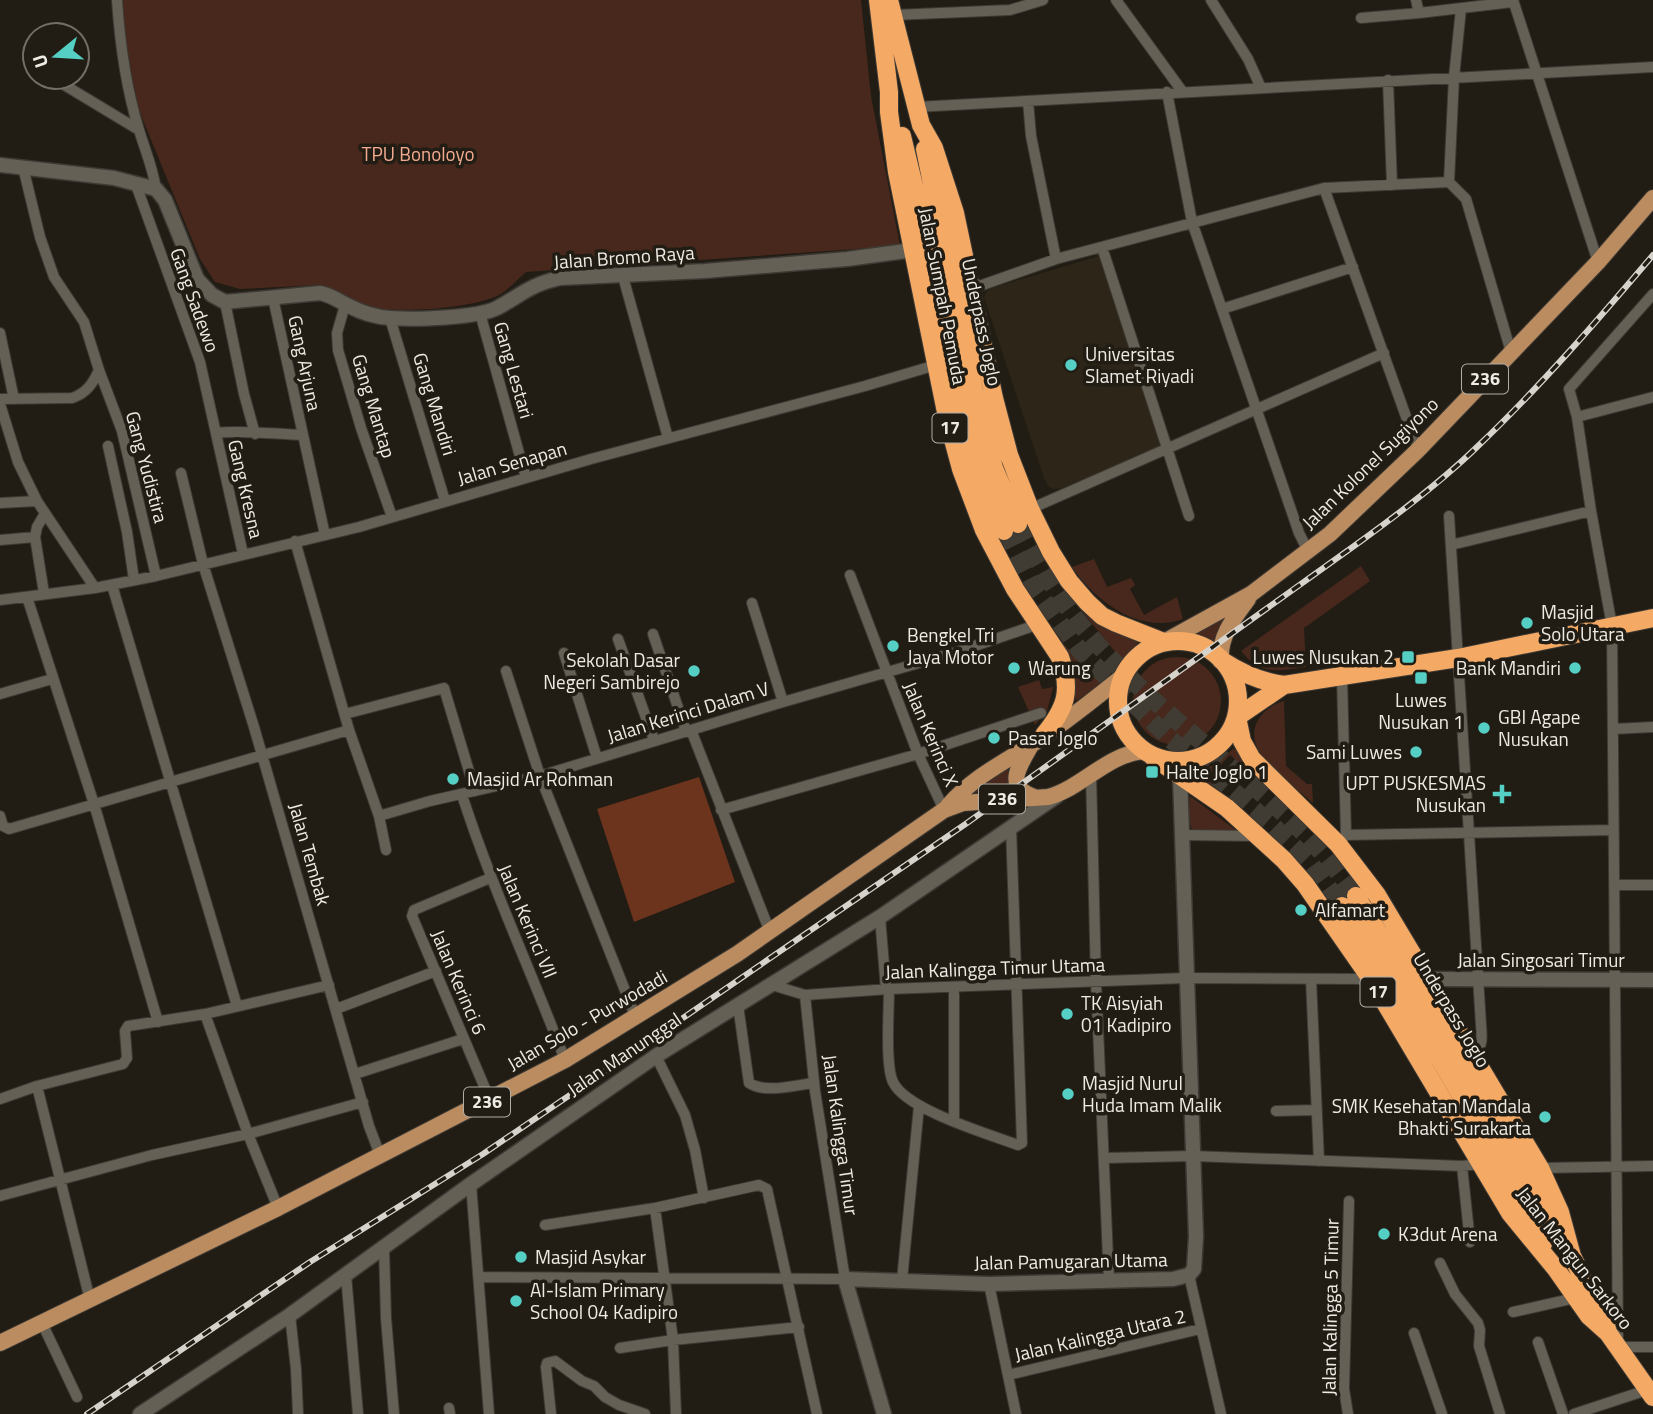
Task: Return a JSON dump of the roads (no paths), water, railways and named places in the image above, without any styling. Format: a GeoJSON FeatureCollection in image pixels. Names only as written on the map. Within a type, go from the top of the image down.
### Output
{"type":"FeatureCollection","features":[{"type":"Feature","properties":{"kind":"highway","name":"Jalan Sumpah Pemuda"},"geometry":{"type":"LineString","coordinates":[[878,0],[897,172],[936,365],[961,469],[984,530],[1015,589],[1060,657],[1066,681],[1066,697],[1062,710],[1037,740]]}},
{"type":"Feature","properties":{"kind":"highway","name":"Jalan Sumpah Pemuda"},"geometry":{"type":"LineString","coordinates":[[892,8],[920,125],[942,168],[954,212],[1009,455],[1030,509],[1051,552],[1069,581],[1087,602],[1109,620],[1164,642]]}},
{"type":"Feature","properties":{"kind":"highway","name":"Underpass Joglo"},"geometry":{"type":"LineString","coordinates":[[889,92],[913,176],[959,396],[975,457],[1010,527],[974,391],[920,125]]}},
{"type":"Feature","properties":{"kind":"highway"},"geometry":{"type":"LineString","coordinates":[[1123,676],[1136,657],[1164,642],[1191,642],[1202,646],[1244,674],[1284,685],[1458,658],[1653,618]]}},
{"type":"Feature","properties":{"kind":"highway","name":"17"},"geometry":{"type":"LineString","coordinates":[[1221,660],[1234,679],[1237,717]]}},
{"type":"Feature","properties":{"kind":"highway","name":"17"},"geometry":{"type":"LineString","coordinates":[[1123,676],[1117,699],[1121,723],[1134,743],[1148,754]]}},
{"type":"Feature","properties":{"kind":"highway"},"geometry":{"type":"LineString","coordinates":[[1148,754],[1176,762],[1200,758],[1220,745],[1237,717],[1248,707],[1284,685]]}},
{"type":"Feature","properties":{"kind":"highway","name":"Jalan Mangun Sarkoro"},"geometry":{"type":"LineString","coordinates":[[1237,717],[1242,741],[1252,759],[1342,839],[1377,895],[1540,1168],[1560,1212],[1572,1256]]}},
{"type":"Feature","properties":{"kind":"highway","name":"Jalan Mangun Sarkoro"},"geometry":{"type":"LineString","coordinates":[[1148,754],[1227,808],[1259,836],[1305,884],[1371,979],[1510,1213],[1556,1269],[1574,1298],[1613,1340],[1650,1394]]}},
{"type":"Feature","properties":{"kind":"highway","name":"Underpass Joglo"},"geometry":{"type":"LineString","coordinates":[[1556,1269],[1500,1164],[1349,901],[1513,1152],[1572,1256],[1613,1340]]}},
{"type":"Feature","properties":{"kind":"main road","name":"Jalan Kolonel Sugiyono"},"geometry":{"type":"LineString","coordinates":[[1164,642],[1251,594],[1330,534],[1418,450],[1598,262],[1653,198]]}},
{"type":"Feature","properties":{"kind":"main road","name":"Jalan Kolonel Sugiyono"},"geometry":{"type":"LineString","coordinates":[[1221,660],[1220,647],[1224,637],[1251,594]]}},
{"type":"Feature","properties":{"kind":"main road","name":"Jalan Solo - Purwodadi"},"geometry":{"type":"LineString","coordinates":[[0,1342],[278,1208],[490,1100],[636,1018],[770,932],[944,810],[969,785],[1008,757],[1066,722],[1123,676]]}},
{"type":"Feature","properties":{"kind":"main road","name":"236"},"geometry":{"type":"LineString","coordinates":[[1034,797],[1023,793],[1016,783],[1016,776],[1037,740]]}},
{"type":"Feature","properties":{"kind":"main road","name":"Jalan Manunggal"},"geometry":{"type":"LineString","coordinates":[[1061,793],[1121,757],[1148,754]]}},
{"type":"Feature","properties":{"kind":"main road","name":"Jalan Solo - Purwodadi"},"geometry":{"type":"LineString","coordinates":[[944,810],[963,803],[1061,793]]}},
{"type":"Feature","properties":{"kind":"street"},"geometry":{"type":"LineString","coordinates":[[117,0],[124,73],[153,170],[156,189],[165,200],[197,279],[212,295],[225,302],[255,434]]}},
{"type":"Feature","properties":{"kind":"street"},"geometry":{"type":"LineString","coordinates":[[892,8],[1010,10],[1043,0]]}},
{"type":"Feature","properties":{"kind":"street"},"geometry":{"type":"LineString","coordinates":[[1116,0],[1182,91]]}},
{"type":"Feature","properties":{"kind":"street"},"geometry":{"type":"LineString","coordinates":[[1211,0],[1248,59],[1261,88]]}},
{"type":"Feature","properties":{"kind":"street"},"geometry":{"type":"LineString","coordinates":[[1416,0],[1419,13]]}},
{"type":"Feature","properties":{"kind":"street"},"geometry":{"type":"LineString","coordinates":[[1361,18],[1461,9],[1513,1],[1598,262]]}},
{"type":"Feature","properties":{"kind":"street"},"geometry":{"type":"LineString","coordinates":[[1461,9],[1454,77],[1450,182],[1466,199],[1511,352]]}},
{"type":"Feature","properties":{"kind":"street"},"geometry":{"type":"LineString","coordinates":[[916,107],[1653,67]]}},
{"type":"Feature","properties":{"kind":"street"},"geometry":{"type":"LineString","coordinates":[[1388,80],[1392,185]]}},
{"type":"Feature","properties":{"kind":"street"},"geometry":{"type":"LineString","coordinates":[[74,91],[139,130]]}},
{"type":"Feature","properties":{"kind":"street"},"geometry":{"type":"LineString","coordinates":[[1167,92],[1192,222],[1299,533],[1308,551]]}},
{"type":"Feature","properties":{"kind":"street"},"geometry":{"type":"LineString","coordinates":[[1028,100],[1031,136],[1056,259]]}},
{"type":"Feature","properties":{"kind":"street"},"geometry":{"type":"LineString","coordinates":[[0,165],[135,182],[156,189]]}},
{"type":"Feature","properties":{"kind":"street","name":"Gang Yudistira"},"geometry":{"type":"LineString","coordinates":[[23,167],[40,237],[54,277],[84,322],[122,431],[156,576]]}},
{"type":"Feature","properties":{"kind":"street","name":"Gang Sadewo"},"geometry":{"type":"LineString","coordinates":[[135,182],[200,362],[216,433]]}},
{"type":"Feature","properties":{"kind":"street"},"geometry":{"type":"LineString","coordinates":[[971,289],[1056,259],[1324,188],[1450,182]]}},
{"type":"Feature","properties":{"kind":"street"},"geometry":{"type":"LineString","coordinates":[[1324,188],[1418,450]]}},
{"type":"Feature","properties":{"kind":"street"},"geometry":{"type":"LineString","coordinates":[[1102,247],[1189,516]]}},
{"type":"Feature","properties":{"kind":"street","name":"Jalan Bromo Raya"},"geometry":{"type":"LineString","coordinates":[[225,302],[320,293],[328,294],[362,312],[390,318],[422,319],[496,309],[525,289],[560,278],[847,259],[913,250]]}},
{"type":"Feature","properties":{"kind":"street"},"geometry":{"type":"LineString","coordinates":[[1222,309],[1353,267]]}},
{"type":"Feature","properties":{"kind":"street"},"geometry":{"type":"LineString","coordinates":[[622,273],[668,438]]}},
{"type":"Feature","properties":{"kind":"street"},"geometry":{"type":"LineString","coordinates":[[1653,294],[1569,389],[1577,417],[1612,626],[1615,1166],[1613,1340],[1653,1347]]}},
{"type":"Feature","properties":{"kind":"street","name":"Gang Arjuna"},"geometry":{"type":"LineString","coordinates":[[273,298],[325,535]]}},
{"type":"Feature","properties":{"kind":"street","name":"Gang Mantap"},"geometry":{"type":"LineString","coordinates":[[345,305],[337,333],[338,350],[361,428],[393,517]]}},
{"type":"Feature","properties":{"kind":"street","name":"Gang Lestari"},"geometry":{"type":"LineString","coordinates":[[480,313],[526,478]]}},
{"type":"Feature","properties":{"kind":"street","name":"Gang Mandiri"},"geometry":{"type":"LineString","coordinates":[[390,318],[445,500]]}},
{"type":"Feature","properties":{"kind":"street"},"geometry":{"type":"LineString","coordinates":[[0,333],[14,399]]}},
{"type":"Feature","properties":{"kind":"street"},"geometry":{"type":"LineString","coordinates":[[1030,509],[1384,353]]}},
{"type":"Feature","properties":{"kind":"street","name":"Jalan Senapan"},"geometry":{"type":"LineString","coordinates":[[0,600],[112,585],[325,535],[936,365]]}},
{"type":"Feature","properties":{"kind":"street"},"geometry":{"type":"LineString","coordinates":[[95,588],[44,515],[18,461],[0,401],[72,398],[80,395],[93,383],[99,370]]}},
{"type":"Feature","properties":{"kind":"street"},"geometry":{"type":"LineString","coordinates":[[1577,417],[1653,397]]}},
{"type":"Feature","properties":{"kind":"street"},"geometry":{"type":"LineString","coordinates":[[216,433],[240,430],[255,434],[303,435]]}},
{"type":"Feature","properties":{"kind":"street","name":"Gang Kresna"},"geometry":{"type":"LineString","coordinates":[[216,433],[243,554]]}},
{"type":"Feature","properties":{"kind":"street"},"geometry":{"type":"LineString","coordinates":[[108,446],[127,532],[134,580]]}},
{"type":"Feature","properties":{"kind":"street","name":"Jalan Tembak"},"geometry":{"type":"LineString","coordinates":[[181,473],[203,564],[380,1155]]}},
{"type":"Feature","properties":{"kind":"street"},"geometry":{"type":"LineString","coordinates":[[0,503],[37,501]]}},
{"type":"Feature","properties":{"kind":"street"},"geometry":{"type":"LineString","coordinates":[[1451,545],[1591,511]]}},
{"type":"Feature","properties":{"kind":"street"},"geometry":{"type":"LineString","coordinates":[[44,515],[35,537],[44,593]]}},
{"type":"Feature","properties":{"kind":"street"},"geometry":{"type":"LineString","coordinates":[[1449,516],[1482,1042],[1474,1055]]}},
{"type":"Feature","properties":{"kind":"street"},"geometry":{"type":"LineString","coordinates":[[0,540],[35,537]]}},
{"type":"Feature","properties":{"kind":"street"},"geometry":{"type":"LineString","coordinates":[[295,541],[349,730],[379,816],[386,850]]}},
{"type":"Feature","properties":{"kind":"street","name":"Jalan Kerinci X"},"geometry":{"type":"LineString","coordinates":[[850,575],[918,754],[944,810]]}},
{"type":"Feature","properties":{"kind":"street"},"geometry":{"type":"LineString","coordinates":[[112,585],[237,1006]]}},
{"type":"Feature","properties":{"kind":"street"},"geometry":{"type":"LineString","coordinates":[[27,597],[94,804],[158,1021]]}},
{"type":"Feature","properties":{"kind":"street"},"geometry":{"type":"LineString","coordinates":[[752,603],[783,702]]}},
{"type":"Feature","properties":{"kind":"street","name":"Jalan Kerinci Dalam V"},"geometry":{"type":"LineString","coordinates":[[379,816],[430,801],[540,776],[957,652],[1039,624]]}},
{"type":"Feature","properties":{"kind":"street"},"geometry":{"type":"LineString","coordinates":[[653,634],[770,932]]}},
{"type":"Feature","properties":{"kind":"street"},"geometry":{"type":"LineString","coordinates":[[618,639],[654,740]]}},
{"type":"Feature","properties":{"kind":"street"},"geometry":{"type":"LineString","coordinates":[[564,653],[597,758]]}},
{"type":"Feature","properties":{"kind":"street"},"geometry":{"type":"LineString","coordinates":[[506,671],[540,776],[636,1018]]}},
{"type":"Feature","properties":{"kind":"street"},"geometry":{"type":"LineString","coordinates":[[1342,677],[1342,839],[1469,832],[1613,830]]}},
{"type":"Feature","properties":{"kind":"street"},"geometry":{"type":"LineString","coordinates":[[0,694],[52,679]]}},
{"type":"Feature","properties":{"kind":"street"},"geometry":{"type":"LineString","coordinates":[[345,714],[444,688],[475,791]]}},
{"type":"Feature","properties":{"kind":"street"},"geometry":{"type":"LineString","coordinates":[[721,810],[918,754],[1041,713]]}},
{"type":"Feature","properties":{"kind":"street"},"geometry":{"type":"LineString","coordinates":[[1613,729],[1653,727]]}},
{"type":"Feature","properties":{"kind":"street"},"geometry":{"type":"LineString","coordinates":[[0,816],[3,826],[9,829],[349,730]]}},
{"type":"Feature","properties":{"kind":"street"},"geometry":{"type":"LineString","coordinates":[[1091,774],[1096,982],[1109,1281]]}},
{"type":"Feature","properties":{"kind":"street","name":"Jalan Pamugaran Utama"},"geometry":{"type":"LineString","coordinates":[[845,1279],[989,1284],[1172,1279],[1189,1275],[1196,1259],[1180,776]]}},
{"type":"Feature","properties":{"kind":"street","name":"Jalan Manunggal"},"geometry":{"type":"LineString","coordinates":[[140,1414],[290,1315],[471,1184],[656,1056],[880,917],[1061,793]]}},
{"type":"Feature","properties":{"kind":"street","name":"Jalan Kerinci VII"},"geometry":{"type":"LineString","coordinates":[[462,795],[490,878],[565,1059]]}},
{"type":"Feature","properties":{"kind":"street"},"geometry":{"type":"LineString","coordinates":[[880,917],[888,989],[891,1075],[901,1092],[919,1106],[1018,1145],[1022,1143],[1011,827]]}},
{"type":"Feature","properties":{"kind":"street"},"geometry":{"type":"LineString","coordinates":[[1181,835],[1259,836]]}},
{"type":"Feature","properties":{"kind":"street","name":"Jalan Kerinci 6"},"geometry":{"type":"LineString","coordinates":[[490,878],[414,910],[412,916],[490,1100]]}},
{"type":"Feature","properties":{"kind":"street"},"geometry":{"type":"LineString","coordinates":[[1614,885],[1653,885]]}},
{"type":"Feature","properties":{"kind":"street"},"geometry":{"type":"LineString","coordinates":[[337,1009],[436,971]]}},
{"type":"Feature","properties":{"kind":"street","name":"Jalan Kalingga Timur Utama"},"geometry":{"type":"LineString","coordinates":[[805,995],[888,989],[1186,978],[1371,979]]}},
{"type":"Feature","properties":{"kind":"street"},"geometry":{"type":"LineString","coordinates":[[1311,979],[1319,1161]]}},
{"type":"Feature","properties":{"kind":"street","name":"Jalan Singosari Timur"},"geometry":{"type":"LineString","coordinates":[[1429,979],[1653,980]]}},
{"type":"Feature","properties":{"kind":"street"},"geometry":{"type":"LineString","coordinates":[[0,1099],[37,1086],[123,1064],[127,1058],[125,1028],[205,1014],[330,985]]}},
{"type":"Feature","properties":{"kind":"street"},"geometry":{"type":"LineString","coordinates":[[772,985],[805,995]]}},
{"type":"Feature","properties":{"kind":"street"},"geometry":{"type":"LineString","coordinates":[[954,987],[954,1120]]}},
{"type":"Feature","properties":{"kind":"street","name":"Jalan Kalingga Timur"},"geometry":{"type":"LineString","coordinates":[[805,995],[814,1083],[845,1279]]}},
{"type":"Feature","properties":{"kind":"street"},"geometry":{"type":"LineString","coordinates":[[738,1005],[749,1083],[764,1088],[814,1083]]}},
{"type":"Feature","properties":{"kind":"street"},"geometry":{"type":"LineString","coordinates":[[205,1014],[278,1208]]}},
{"type":"Feature","properties":{"kind":"street"},"geometry":{"type":"LineString","coordinates":[[355,1074],[463,1039]]}},
{"type":"Feature","properties":{"kind":"street"},"geometry":{"type":"LineString","coordinates":[[656,1056],[685,1115],[704,1198]]}},
{"type":"Feature","properties":{"kind":"street"},"geometry":{"type":"LineString","coordinates":[[37,1086],[90,1300]]}},
{"type":"Feature","properties":{"kind":"street"},"geometry":{"type":"LineString","coordinates":[[0,1196],[152,1155],[248,1134],[363,1102]]}},
{"type":"Feature","properties":{"kind":"street"},"geometry":{"type":"LineString","coordinates":[[902,1280],[919,1106]]}},
{"type":"Feature","properties":{"kind":"street"},"geometry":{"type":"LineString","coordinates":[[1276,1111],[1316,1110]]}},
{"type":"Feature","properties":{"kind":"street"},"geometry":{"type":"LineString","coordinates":[[1104,1158],[1193,1156],[1462,1166],[1480,1164]]}},
{"type":"Feature","properties":{"kind":"street"},"geometry":{"type":"LineString","coordinates":[[1462,1166],[1471,1242]]}},
{"type":"Feature","properties":{"kind":"street"},"geometry":{"type":"LineString","coordinates":[[1540,1168],[1653,1166]]}},
{"type":"Feature","properties":{"kind":"street"},"geometry":{"type":"LineString","coordinates":[[471,1184],[489,1414]]}},
{"type":"Feature","properties":{"kind":"street"},"geometry":{"type":"LineString","coordinates":[[545,1225],[654,1208],[764,1186],[767,1189],[789,1278],[817,1414]]}},
{"type":"Feature","properties":{"kind":"street","name":"Jalan Kalingga 5 Timur"},"geometry":{"type":"LineString","coordinates":[[1348,1414],[1344,1389],[1349,1201]]}},
{"type":"Feature","properties":{"kind":"street"},"geometry":{"type":"LineString","coordinates":[[654,1208],[673,1340],[676,1414]]}},
{"type":"Feature","properties":{"kind":"street"},"geometry":{"type":"LineString","coordinates":[[384,1248],[386,1318],[394,1414]]}},
{"type":"Feature","properties":{"kind":"street"},"geometry":{"type":"LineString","coordinates":[[1440,1263],[1455,1294],[1478,1323],[1479,1346],[1500,1414]]}},
{"type":"Feature","properties":{"kind":"street"},"geometry":{"type":"LineString","coordinates":[[346,1275],[358,1414]]}},
{"type":"Feature","properties":{"kind":"street"},"geometry":{"type":"LineString","coordinates":[[1189,1275],[1221,1414]]}},
{"type":"Feature","properties":{"kind":"street"},"geometry":{"type":"LineString","coordinates":[[479,1277],[845,1279],[884,1414]]}},
{"type":"Feature","properties":{"kind":"street"},"geometry":{"type":"LineString","coordinates":[[989,1284],[1016,1414]]}},
{"type":"Feature","properties":{"kind":"street"},"geometry":{"type":"LineString","coordinates":[[1513,1312],[1574,1298]]}},
{"type":"Feature","properties":{"kind":"street"},"geometry":{"type":"LineString","coordinates":[[290,1315],[298,1414]]}},
{"type":"Feature","properties":{"kind":"street"},"geometry":{"type":"LineString","coordinates":[[42,1323],[77,1397]]}},
{"type":"Feature","properties":{"kind":"street"},"geometry":{"type":"LineString","coordinates":[[620,1348],[799,1327]]}},
{"type":"Feature","properties":{"kind":"street","name":"Jalan Kalingga Utara 2"},"geometry":{"type":"LineString","coordinates":[[1007,1376],[1200,1329]]}},
{"type":"Feature","properties":{"kind":"street"},"geometry":{"type":"LineString","coordinates":[[1414,1333],[1442,1414]]}},
{"type":"Feature","properties":{"kind":"street"},"geometry":{"type":"LineString","coordinates":[[1538,1342],[1563,1414]]}},
{"type":"Feature","properties":{"kind":"street"},"geometry":{"type":"LineString","coordinates":[[551,1414],[546,1367],[547,1363],[555,1362],[594,1386],[605,1397],[645,1414]]}},
{"type":"Feature","properties":{"kind":"street"},"geometry":{"type":"LineString","coordinates":[[1574,1414],[1650,1394]]}},
{"type":"Feature","properties":{"kind":"tunnel"},"geometry":{"type":"LineString","coordinates":[[1018,524],[1066,606],[1112,660],[1140,688],[1288,818],[1321,852],[1356,896]]}},
{"type":"Feature","properties":{"kind":"tunnel"},"geometry":{"type":"LineString","coordinates":[[1004,531],[1031,583],[1081,652],[1171,740],[1207,768],[1307,859],[1342,906]]}},
{"type":"Feature","properties":{"kind":"railway"},"geometry":{"type":"LineString","coordinates":[[87,1414],[310,1262],[483,1154],[664,1031],[967,823],[1376,530],[1449,472],[1500,425],[1567,354],[1653,255]]}},
{"type":"Feature","properties":{"kind":"place","name":"Universitas Slamet Riyadi"},"geometry":{"type":"Point","coordinates":[1071,365]}},
{"type":"Feature","properties":{"kind":"place","name":"Masjid Solo Utara"},"geometry":{"type":"Point","coordinates":[1527,623]}},
{"type":"Feature","properties":{"kind":"place","name":"Bengkel Tri Jaya Motor"},"geometry":{"type":"Point","coordinates":[893,646]}},
{"type":"Feature","properties":{"kind":"place","name":"Luwes Nusukan 2"},"geometry":{"type":"Point","coordinates":[1408,657]}},
{"type":"Feature","properties":{"kind":"place","name":"Warung"},"geometry":{"type":"Point","coordinates":[1014,668]}},
{"type":"Feature","properties":{"kind":"place","name":"Bank Mandiri"},"geometry":{"type":"Point","coordinates":[1575,668]}},
{"type":"Feature","properties":{"kind":"place","name":"Sekolah Dasar Negeri Sambirejo"},"geometry":{"type":"Point","coordinates":[694,671]}},
{"type":"Feature","properties":{"kind":"place","name":"Luwes Nusukan 1"},"geometry":{"type":"Point","coordinates":[1421,678]}},
{"type":"Feature","properties":{"kind":"place","name":"GBI Agape Nusukan"},"geometry":{"type":"Point","coordinates":[1484,728]}},
{"type":"Feature","properties":{"kind":"place","name":"Pasar Joglo"},"geometry":{"type":"Point","coordinates":[994,738]}},
{"type":"Feature","properties":{"kind":"place","name":"Sami Luwes"},"geometry":{"type":"Point","coordinates":[1416,752]}},
{"type":"Feature","properties":{"kind":"place","name":"Halte Joglo 1"},"geometry":{"type":"Point","coordinates":[1152,772]}},
{"type":"Feature","properties":{"kind":"place","name":"Masjid Ar Rohman"},"geometry":{"type":"Point","coordinates":[453,779]}},
{"type":"Feature","properties":{"kind":"place","name":"UPT PUSKESMAS Nusukan"},"geometry":{"type":"Point","coordinates":[1502,794]}},
{"type":"Feature","properties":{"kind":"place","name":"Alfamart"},"geometry":{"type":"Point","coordinates":[1301,910]}},
{"type":"Feature","properties":{"kind":"place","name":"TK Aisyiah 01 Kadipiro"},"geometry":{"type":"Point","coordinates":[1067,1014]}},
{"type":"Feature","properties":{"kind":"place","name":"Masjid Nurul Huda Imam Malik"},"geometry":{"type":"Point","coordinates":[1068,1094]}},
{"type":"Feature","properties":{"kind":"place","name":"SMK Kesehatan Mandala Bhakti Surakarta"},"geometry":{"type":"Point","coordinates":[1545,1117]}},
{"type":"Feature","properties":{"kind":"place","name":"K3dut Arena"},"geometry":{"type":"Point","coordinates":[1384,1234]}},
{"type":"Feature","properties":{"kind":"place","name":"Masjid Asykar"},"geometry":{"type":"Point","coordinates":[521,1257]}},
{"type":"Feature","properties":{"kind":"place","name":"Al-Islam Primary School 04 Kadipiro"},"geometry":{"type":"Point","coordinates":[516,1301]}},
{"type":"Feature","properties":{"kind":"park label","name":"TPU Bonoloyo"},"geometry":{"type":"Point","coordinates":[418,154]}}]}
